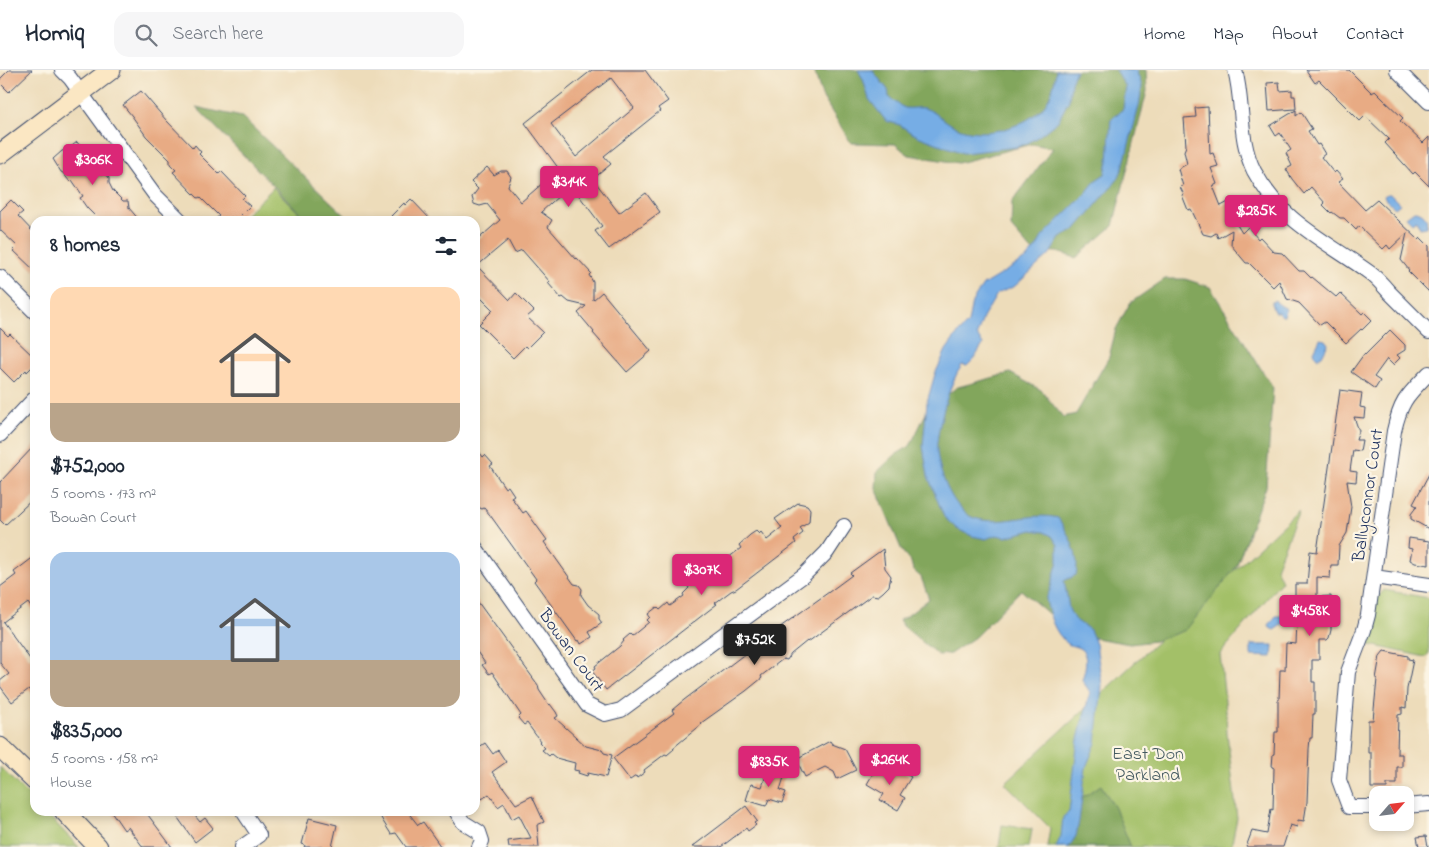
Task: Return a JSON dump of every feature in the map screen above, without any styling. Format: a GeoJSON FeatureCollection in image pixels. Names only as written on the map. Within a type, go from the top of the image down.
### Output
{"type":"FeatureCollection","features":[{"type":"Feature","properties":{"kind":"main road"},"geometry":{"type":"LineString","coordinates":[[0,154],[110,70]]}},
{"type":"Feature","properties":{"kind":"main road"},"geometry":{"type":"LineString","coordinates":[[0,747],[30,776]]}},
{"type":"Feature","properties":{"kind":"main road"},"geometry":{"type":"LineString","coordinates":[[69,816],[98,847]]}},
{"type":"Feature","properties":{"kind":"street"},"geometry":{"type":"LineString","coordinates":[[62,70],[70,78],[155,196],[176,216]]}},
{"type":"Feature","properties":{"kind":"street"},"geometry":{"type":"LineString","coordinates":[[1235,70],[1243,136],[1254,170],[1276,204],[1309,232],[1371,274],[1429,332]]}},
{"type":"Feature","properties":{"kind":"street"},"geometry":{"type":"LineString","coordinates":[[1398,70],[1429,102]]}},
{"type":"Feature","properties":{"kind":"street"},"geometry":{"type":"LineString","coordinates":[[0,277],[30,307]]}},
{"type":"Feature","properties":{"kind":"street","name":"Ballyconnor Court"},"geometry":{"type":"LineString","coordinates":[[1369,807],[1349,807],[1339,780],[1348,672],[1364,630],[1374,577],[1394,431],[1399,412],[1406,397],[1429,374]]}},
{"type":"Feature","properties":{"kind":"street"},"geometry":{"type":"LineString","coordinates":[[0,435],[30,403]]}},
{"type":"Feature","properties":{"kind":"street","name":"Bowan Court"},"geometry":{"type":"LineString","coordinates":[[480,554],[587,705],[605,714],[621,710],[804,575],[827,552],[844,526]]}},
{"type":"Feature","properties":{"kind":"street"},"geometry":{"type":"LineString","coordinates":[[1374,577],[1429,585]]}},
{"type":"Feature","properties":{"kind":"street"},"geometry":{"type":"LineString","coordinates":[[1414,805],[1429,804]]}},
{"type":"Feature","properties":{"kind":"street"},"geometry":{"type":"LineString","coordinates":[[242,847],[259,835],[246,816]]}},
{"type":"Feature","properties":{"kind":"street"},"geometry":{"type":"LineString","coordinates":[[459,816],[463,822],[479,832],[482,841],[479,847]]}},
{"type":"Feature","properties":{"kind":"green space"},"geometry":{"type":"Polygon","coordinates":[[[814,70],[1146,70],[1147,91],[1113,226],[1076,258],[1057,252],[1032,251],[1011,227],[1012,202],[1053,148],[1032,144],[958,163],[909,155],[895,144],[851,143],[822,96],[814,70]]]}},
{"type":"Feature","properties":{"kind":"green space"},"geometry":{"type":"Polygon","coordinates":[[[196,107],[242,117],[346,216],[303,216],[196,107]]]}},
{"type":"Feature","properties":{"kind":"green space"},"geometry":{"type":"Polygon","coordinates":[[[273,187],[302,216],[244,216],[273,187]]]}},
{"type":"Feature","properties":{"kind":"green space"},"geometry":{"type":"Polygon","coordinates":[[[1165,279],[1185,279],[1210,287],[1273,388],[1266,487],[1236,567],[1186,630],[1155,641],[1130,644],[1072,634],[1021,590],[975,637],[950,654],[938,655],[903,626],[899,620],[929,599],[921,577],[913,570],[911,562],[902,551],[876,488],[877,472],[895,455],[910,446],[930,405],[958,387],[1010,373],[1041,390],[1063,417],[1076,414],[1109,357],[1116,329],[1130,303],[1165,279]]]}},
{"type":"Feature","properties":{"kind":"green space","name":"East Don Parkland"},"geometry":{"type":"Polygon","coordinates":[[[1299,510],[1276,568],[1282,581],[1220,654],[1237,818],[1231,847],[1047,847],[1050,828],[1005,783],[1299,510]]]}},
{"type":"Feature","properties":{"kind":"green space"},"geometry":{"type":"Polygon","coordinates":[[[1384,590],[1429,598],[1429,654],[1425,657],[1366,644],[1373,625],[1377,598],[1384,590]]]}},
{"type":"Feature","properties":{"kind":"green space"},"geometry":{"type":"Polygon","coordinates":[[[0,767],[30,797],[30,816],[49,816],[79,847],[0,847],[0,767]]]}},
{"type":"Feature","properties":{"kind":"green space"},"geometry":{"type":"Polygon","coordinates":[[[1101,785],[1115,808],[1131,847],[1065,847],[1075,802],[1101,785]]]}},
{"type":"Feature","properties":{"kind":"green space"},"geometry":{"type":"Polygon","coordinates":[[[1002,825],[1032,829],[1029,847],[999,847],[1002,825]]]}},
{"type":"Feature","properties":{"kind":"water"},"geometry":{"type":"Polygon","coordinates":[[[858,70],[872,70],[888,90],[889,97],[903,107],[924,108],[958,128],[973,132],[983,132],[1014,126],[1032,117],[1043,107],[1049,98],[1056,70],[1076,70],[1071,82],[1069,100],[1058,121],[1039,136],[1017,147],[963,153],[920,137],[900,125],[886,121],[869,99],[858,70]]]}},
{"type":"Feature","properties":{"kind":"water"},"geometry":{"type":"Polygon","coordinates":[[[1115,70],[1136,70],[1142,86],[1139,106],[1118,179],[1075,230],[1060,238],[1049,255],[1015,286],[997,294],[983,318],[977,335],[983,345],[967,366],[962,365],[953,382],[940,423],[937,442],[939,462],[946,485],[958,506],[966,513],[974,518],[995,521],[1037,516],[1058,518],[1070,538],[1075,552],[1076,575],[1064,581],[1069,609],[1074,619],[1090,630],[1096,644],[1102,685],[1096,743],[1086,767],[1076,836],[1069,847],[1056,847],[1061,836],[1063,817],[1069,812],[1078,739],[1090,692],[1082,680],[1086,662],[1085,654],[1079,648],[1068,644],[1059,635],[1047,605],[1046,599],[1058,561],[1058,545],[1052,536],[1044,532],[1032,530],[1006,537],[996,535],[986,539],[972,536],[957,529],[944,517],[928,476],[923,446],[927,402],[935,374],[946,350],[968,323],[972,302],[983,285],[1026,259],[1036,248],[1042,237],[1086,193],[1096,180],[1105,174],[1108,161],[1111,119],[1123,109],[1126,87],[1115,70]]]}},
{"type":"Feature","properties":{"kind":"water"},"geometry":{"type":"Polygon","coordinates":[[[1390,194],[1400,204],[1395,208],[1385,199],[1384,196],[1390,194]]]}},
{"type":"Feature","properties":{"kind":"water"},"geometry":{"type":"Polygon","coordinates":[[[1414,211],[1420,212],[1425,216],[1427,221],[1426,227],[1420,228],[1416,220],[1412,223],[1406,217],[1414,211]]]}},
{"type":"Feature","properties":{"kind":"water"},"geometry":{"type":"Polygon","coordinates":[[[1275,300],[1287,309],[1284,316],[1274,312],[1271,303],[1275,300]]]}},
{"type":"Feature","properties":{"kind":"water"},"geometry":{"type":"Polygon","coordinates":[[[1320,339],[1325,340],[1328,344],[1322,356],[1317,358],[1314,351],[1320,339]]]}},
{"type":"Feature","properties":{"kind":"water"},"geometry":{"type":"Polygon","coordinates":[[[1276,616],[1286,618],[1286,622],[1274,630],[1269,625],[1276,616]]]}},
{"type":"Feature","properties":{"kind":"water"},"geometry":{"type":"Polygon","coordinates":[[[1251,645],[1273,645],[1272,657],[1251,656],[1251,645]]]}},
{"type":"Feature","properties":{"kind":"building"},"geometry":{"type":"Polygon","coordinates":[[[9,70],[32,70],[9,92],[0,83],[0,79],[9,70]]]}},
{"type":"Feature","properties":{"kind":"building"},"geometry":{"type":"Polygon","coordinates":[[[592,70],[645,70],[668,101],[658,108],[660,111],[604,156],[611,164],[593,179],[619,213],[646,193],[660,212],[609,249],[595,231],[602,226],[571,185],[541,212],[552,220],[548,227],[591,273],[589,275],[593,282],[593,300],[602,292],[651,351],[627,372],[578,313],[586,306],[569,302],[563,297],[561,298],[548,283],[550,282],[522,250],[515,253],[508,240],[480,263],[480,238],[500,220],[487,204],[480,206],[474,204],[472,197],[478,189],[471,182],[487,167],[494,175],[501,171],[507,171],[511,177],[508,186],[521,202],[559,169],[525,123],[592,70]],[[611,78],[551,124],[576,157],[634,108],[611,78]]]}},
{"type":"Feature","properties":{"kind":"building"},"geometry":{"type":"Polygon","coordinates":[[[1306,70],[1349,70],[1372,93],[1375,91],[1403,118],[1400,121],[1423,143],[1429,137],[1429,186],[1415,172],[1413,174],[1385,143],[1389,139],[1365,116],[1360,121],[1319,80],[1315,83],[1306,70]]]}},
{"type":"Feature","properties":{"kind":"building"},"geometry":{"type":"Polygon","coordinates":[[[1279,82],[1280,91],[1292,90],[1292,96],[1295,96],[1296,109],[1269,111],[1267,83],[1279,82]]]}},
{"type":"Feature","properties":{"kind":"building"},"geometry":{"type":"Polygon","coordinates":[[[141,91],[193,148],[195,145],[201,152],[199,154],[219,174],[221,171],[245,196],[242,199],[250,206],[240,216],[219,216],[200,197],[198,198],[173,172],[176,170],[170,164],[170,160],[146,136],[123,105],[141,91]]]}},
{"type":"Feature","properties":{"kind":"building"},"geometry":{"type":"Polygon","coordinates":[[[1208,107],[1210,154],[1213,153],[1218,166],[1211,168],[1217,184],[1213,186],[1221,206],[1232,200],[1238,210],[1231,215],[1242,233],[1248,227],[1258,239],[1260,237],[1274,252],[1282,253],[1299,271],[1304,271],[1336,297],[1340,293],[1362,314],[1364,312],[1372,320],[1346,343],[1325,322],[1320,325],[1299,303],[1287,299],[1279,281],[1273,287],[1249,263],[1246,263],[1231,245],[1232,230],[1218,238],[1216,233],[1211,236],[1203,234],[1191,209],[1188,210],[1180,187],[1183,186],[1178,169],[1187,164],[1184,151],[1186,146],[1184,118],[1196,117],[1195,108],[1208,107]]]}},
{"type":"Feature","properties":{"kind":"building"},"geometry":{"type":"Polygon","coordinates":[[[1296,110],[1296,116],[1301,112],[1312,129],[1308,131],[1325,154],[1321,157],[1334,173],[1336,171],[1343,179],[1338,182],[1365,210],[1377,200],[1419,240],[1421,238],[1429,246],[1429,292],[1408,271],[1401,260],[1407,233],[1390,249],[1387,245],[1383,249],[1359,226],[1356,230],[1344,218],[1331,213],[1311,187],[1304,194],[1292,179],[1286,169],[1292,166],[1286,153],[1291,150],[1280,133],[1276,136],[1270,126],[1296,110]]]}},
{"type":"Feature","properties":{"kind":"building"},"geometry":{"type":"Polygon","coordinates":[[[77,142],[102,174],[107,175],[113,191],[123,201],[128,201],[129,208],[136,216],[95,216],[80,198],[83,196],[72,180],[70,182],[53,159],[62,151],[77,142]]]}},
{"type":"Feature","properties":{"kind":"building"},"geometry":{"type":"Polygon","coordinates":[[[411,199],[427,216],[391,216],[404,203],[405,205],[411,199]]]}},
{"type":"Feature","properties":{"kind":"building"},"geometry":{"type":"Polygon","coordinates":[[[11,200],[23,212],[18,216],[30,229],[30,266],[13,250],[17,246],[0,230],[0,211],[11,200]]]}},
{"type":"Feature","properties":{"kind":"building"},"geometry":{"type":"Polygon","coordinates":[[[480,269],[510,300],[516,293],[534,311],[527,317],[543,332],[527,348],[525,346],[513,358],[480,325],[493,310],[480,297],[480,269]]]}},
{"type":"Feature","properties":{"kind":"building"},"geometry":{"type":"Polygon","coordinates":[[[0,328],[8,336],[10,334],[30,353],[30,369],[27,372],[26,370],[14,382],[0,368],[0,328]]]}},
{"type":"Feature","properties":{"kind":"building"},"geometry":{"type":"Polygon","coordinates":[[[1390,330],[1405,345],[1405,350],[1397,355],[1400,358],[1393,365],[1387,359],[1374,377],[1380,381],[1375,389],[1351,372],[1364,354],[1390,330]]]}},
{"type":"Feature","properties":{"kind":"building"},"geometry":{"type":"Polygon","coordinates":[[[1340,390],[1362,393],[1360,407],[1365,408],[1364,418],[1354,417],[1359,431],[1356,440],[1362,440],[1360,451],[1353,450],[1350,471],[1357,472],[1356,482],[1347,481],[1351,507],[1347,533],[1339,546],[1338,565],[1331,565],[1330,578],[1317,577],[1317,597],[1331,596],[1331,630],[1327,640],[1319,640],[1319,660],[1312,660],[1312,682],[1315,682],[1315,714],[1313,714],[1312,738],[1310,738],[1307,802],[1304,821],[1298,820],[1297,827],[1290,825],[1283,847],[1246,847],[1252,831],[1267,834],[1271,809],[1273,810],[1274,767],[1272,767],[1275,732],[1278,732],[1280,670],[1285,670],[1286,643],[1296,644],[1298,600],[1295,600],[1295,584],[1307,584],[1310,551],[1317,552],[1340,390]]]}},
{"type":"Feature","properties":{"kind":"building"},"geometry":{"type":"Polygon","coordinates":[[[30,450],[30,502],[5,525],[0,520],[0,482],[30,450]]]}},
{"type":"Feature","properties":{"kind":"building"},"geometry":{"type":"Polygon","coordinates":[[[480,453],[483,457],[485,455],[493,464],[490,466],[505,488],[508,486],[514,495],[511,497],[523,513],[526,511],[547,540],[544,542],[574,584],[579,585],[582,589],[581,595],[588,605],[599,614],[599,619],[602,623],[589,632],[592,637],[581,644],[579,640],[577,641],[490,515],[484,508],[480,508],[480,453]]]}},
{"type":"Feature","properties":{"kind":"building"},"geometry":{"type":"Polygon","coordinates":[[[1429,474],[1429,529],[1411,519],[1411,514],[1417,506],[1413,504],[1429,474]]]}},
{"type":"Feature","properties":{"kind":"building"},"geometry":{"type":"Polygon","coordinates":[[[798,503],[807,505],[810,509],[809,522],[800,528],[803,533],[794,540],[796,543],[715,603],[717,604],[606,690],[592,671],[596,668],[595,666],[620,646],[623,640],[630,634],[632,636],[649,622],[647,620],[650,617],[648,614],[657,607],[660,610],[668,603],[670,606],[684,596],[683,594],[689,588],[688,586],[695,580],[697,582],[741,548],[739,545],[756,531],[759,534],[761,532],[767,540],[782,528],[775,519],[798,503]]]}},
{"type":"Feature","properties":{"kind":"building"},"geometry":{"type":"Polygon","coordinates":[[[1409,538],[1429,541],[1429,565],[1415,563],[1410,560],[1412,549],[1408,548],[1409,538]]]}},
{"type":"Feature","properties":{"kind":"building"},"geometry":{"type":"Polygon","coordinates":[[[883,549],[885,568],[891,576],[889,586],[883,592],[878,596],[872,595],[807,641],[791,654],[787,660],[783,659],[761,676],[762,678],[746,691],[701,723],[667,755],[665,754],[644,770],[645,772],[637,778],[636,776],[630,780],[613,758],[674,713],[672,710],[684,700],[852,575],[850,573],[883,549]]]}},
{"type":"Feature","properties":{"kind":"building"},"geometry":{"type":"Polygon","coordinates":[[[30,560],[30,606],[28,603],[3,622],[30,659],[30,690],[29,689],[12,702],[0,686],[0,681],[9,674],[0,663],[0,587],[16,575],[14,572],[30,560]]]}},
{"type":"Feature","properties":{"kind":"building"},"geometry":{"type":"Polygon","coordinates":[[[480,605],[538,685],[539,690],[549,705],[556,712],[558,716],[555,718],[586,746],[612,755],[606,777],[588,773],[587,776],[578,773],[579,771],[574,770],[575,763],[556,758],[551,754],[549,756],[542,750],[545,748],[527,723],[524,725],[518,718],[521,715],[492,672],[489,674],[482,665],[485,663],[480,656],[480,605]]]}},
{"type":"Feature","properties":{"kind":"building"},"geometry":{"type":"Polygon","coordinates":[[[1384,651],[1408,656],[1408,659],[1413,660],[1407,689],[1406,708],[1402,707],[1402,714],[1398,715],[1397,754],[1402,754],[1402,767],[1397,767],[1397,784],[1371,786],[1368,720],[1373,720],[1380,656],[1384,651]]]}},
{"type":"Feature","properties":{"kind":"building"},"geometry":{"type":"Polygon","coordinates":[[[830,741],[832,744],[845,749],[856,770],[837,779],[834,772],[825,767],[805,777],[796,759],[830,741]]]}},
{"type":"Feature","properties":{"kind":"building"},"geometry":{"type":"Polygon","coordinates":[[[485,743],[493,754],[498,750],[506,762],[492,772],[516,804],[532,796],[544,822],[537,825],[539,847],[509,847],[508,841],[531,838],[519,815],[512,819],[504,803],[498,807],[489,794],[482,799],[480,796],[480,746],[485,743]]]}},
{"type":"Feature","properties":{"kind":"building"},"geometry":{"type":"Polygon","coordinates":[[[878,765],[895,775],[898,769],[911,777],[900,795],[905,798],[898,810],[880,800],[884,794],[867,784],[878,765]]]}},
{"type":"Feature","properties":{"kind":"building"},"geometry":{"type":"Polygon","coordinates":[[[769,766],[786,771],[780,790],[786,792],[782,803],[769,799],[766,806],[746,800],[751,784],[762,787],[769,766]]]}},
{"type":"Feature","properties":{"kind":"building"},"geometry":{"type":"Polygon","coordinates":[[[746,806],[757,821],[754,823],[756,825],[748,831],[746,828],[721,847],[692,847],[746,806]]]}},
{"type":"Feature","properties":{"kind":"building"},"geometry":{"type":"Polygon","coordinates":[[[114,816],[149,816],[172,847],[143,847],[128,827],[124,830],[114,816]]]}},
{"type":"Feature","properties":{"kind":"building"},"geometry":{"type":"Polygon","coordinates":[[[181,816],[195,816],[200,822],[205,818],[213,828],[195,842],[178,818],[181,816]]]}},
{"type":"Feature","properties":{"kind":"building"},"geometry":{"type":"Polygon","coordinates":[[[380,816],[411,816],[418,825],[423,822],[441,847],[406,847],[396,833],[391,834],[380,816]]]}},
{"type":"Feature","properties":{"kind":"building"},"geometry":{"type":"Polygon","coordinates":[[[309,818],[337,825],[332,847],[304,847],[305,845],[302,844],[309,818]]]}},
{"type":"Feature","properties":{"kind":"building"},"geometry":{"type":"Polygon","coordinates":[[[1426,836],[1428,847],[1419,847],[1417,837],[1426,836]]]}}]}
